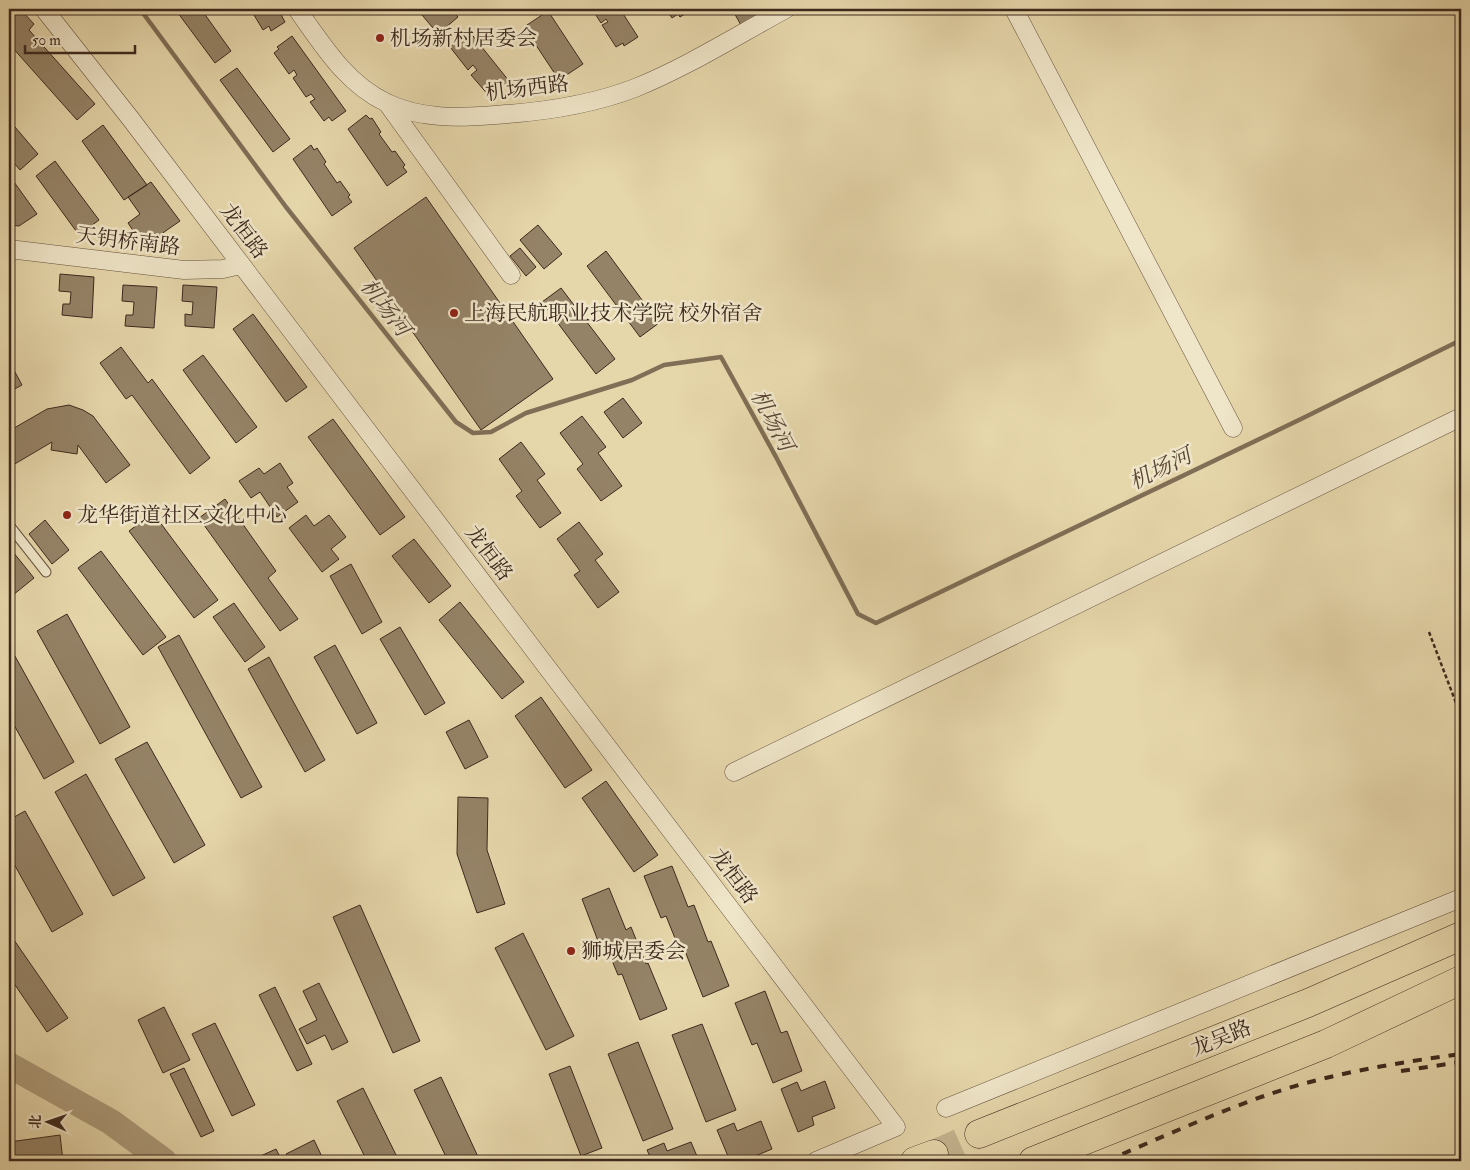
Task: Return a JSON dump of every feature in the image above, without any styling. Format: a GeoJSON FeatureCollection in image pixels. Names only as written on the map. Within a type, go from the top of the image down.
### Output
{"type":"FeatureCollection","features":[{"type":"Feature","properties":{"kind":"main road","name":"龙吴路"},"geometry":{"type":"LineString","coordinates":[[979,1134],[1308,1003],[1461,936]]}},
{"type":"Feature","properties":{"kind":"main road"},"geometry":{"type":"LineString","coordinates":[[1033,1161],[1326,1044],[1461,980]]}},
{"type":"Feature","properties":{"kind":"street","name":"龙恒路"},"geometry":{"type":"LineString","coordinates":[[44,9],[124,110],[896,1127],[816,1161]]}},
{"type":"Feature","properties":{"kind":"street","name":"机场西路"},"geometry":{"type":"LineString","coordinates":[[297,9],[340,68],[361,87],[387,103],[411,112],[440,117],[469,117],[553,109],[590,102],[634,88],[667,74],[786,9]]}},
{"type":"Feature","properties":{"kind":"street"},"geometry":{"type":"LineString","coordinates":[[1014,9],[1232,428]]}},
{"type":"Feature","properties":{"kind":"street"},"geometry":{"type":"LineString","coordinates":[[387,103],[511,275]]}},
{"type":"Feature","properties":{"kind":"street","name":"天钥桥南路"},"geometry":{"type":"LineString","coordinates":[[9,249],[184,270],[223,269],[241,265]]}},
{"type":"Feature","properties":{"kind":"street"},"geometry":{"type":"LineString","coordinates":[[734,772],[1461,418]]}},
{"type":"Feature","properties":{"kind":"street"},"geometry":{"type":"LineString","coordinates":[[946,1108],[1461,898]]}},
{"type":"Feature","properties":{"kind":"lane"},"geometry":{"type":"LineString","coordinates":[[9,525],[46,572]]}},
{"type":"Feature","properties":{"kind":"path"},"geometry":{"type":"LineString","coordinates":[[1429,632],[1461,716]]}},
{"type":"Feature","properties":{"kind":"building"},"geometry":{"type":"Polygon","coordinates":[[[9,9],[20,9],[34,24],[29,30],[95,104],[77,120],[11,46],[13,43],[9,38],[9,9]]]}},
{"type":"Feature","properties":{"kind":"building"},"geometry":{"type":"Polygon","coordinates":[[[175,9],[201,9],[231,51],[215,63],[175,9]]]}},
{"type":"Feature","properties":{"kind":"building"},"geometry":{"type":"Polygon","coordinates":[[[278,9],[285,22],[271,31],[269,26],[263,30],[251,10],[278,9]]]}},
{"type":"Feature","properties":{"kind":"building"},"geometry":{"type":"Polygon","coordinates":[[[417,9],[451,9],[458,17],[438,34],[417,9]]]}},
{"type":"Feature","properties":{"kind":"building"},"geometry":{"type":"Polygon","coordinates":[[[498,9],[516,9],[512,13],[509,10],[503,15],[498,9]]]}},
{"type":"Feature","properties":{"kind":"building"},"geometry":{"type":"Polygon","coordinates":[[[592,9],[620,9],[638,37],[624,46],[623,43],[616,47],[602,25],[608,22],[606,19],[601,23],[592,9]]]}},
{"type":"Feature","properties":{"kind":"building"},"geometry":{"type":"Polygon","coordinates":[[[666,9],[693,9],[680,17],[678,14],[672,18],[666,9]]]}},
{"type":"Feature","properties":{"kind":"building"},"geometry":{"type":"Polygon","coordinates":[[[732,9],[761,9],[765,14],[742,27],[732,9]]]}},
{"type":"Feature","properties":{"kind":"building"},"geometry":{"type":"Polygon","coordinates":[[[548,11],[583,64],[559,80],[524,27],[548,11]]]}},
{"type":"Feature","properties":{"kind":"building"},"geometry":{"type":"Polygon","coordinates":[[[469,31],[509,81],[490,97],[471,75],[477,70],[473,65],[468,70],[450,47],[469,31]]]}},
{"type":"Feature","properties":{"kind":"building"},"geometry":{"type":"Polygon","coordinates":[[[292,36],[346,111],[332,121],[329,117],[324,121],[310,102],[315,99],[311,94],[306,97],[293,78],[297,75],[294,70],[289,74],[274,53],[279,49],[277,47],[292,36]]]}},
{"type":"Feature","properties":{"kind":"building"},"geometry":{"type":"Polygon","coordinates":[[[237,68],[290,139],[273,152],[220,80],[237,68]]]}},
{"type":"Feature","properties":{"kind":"building"},"geometry":{"type":"Polygon","coordinates":[[[366,115],[370,119],[372,118],[381,132],[379,134],[392,152],[395,151],[405,165],[403,167],[407,172],[387,186],[348,129],[366,115]]]}},
{"type":"Feature","properties":{"kind":"building"},"geometry":{"type":"Polygon","coordinates":[[[9,120],[38,154],[20,170],[9,157],[9,120]]]}},
{"type":"Feature","properties":{"kind":"building"},"geometry":{"type":"Polygon","coordinates":[[[103,125],[147,185],[124,200],[82,141],[103,125]]]}},
{"type":"Feature","properties":{"kind":"building"},"geometry":{"type":"Polygon","coordinates":[[[311,145],[314,150],[317,148],[326,162],[324,164],[337,183],[340,181],[350,195],[348,197],[352,202],[332,216],[293,159],[311,145]]]}},
{"type":"Feature","properties":{"kind":"building"},"geometry":{"type":"Polygon","coordinates":[[[55,161],[99,220],[79,235],[36,176],[55,161]]]}},
{"type":"Feature","properties":{"kind":"building"},"geometry":{"type":"Polygon","coordinates":[[[9,175],[37,214],[19,226],[9,225],[9,175]]]}},
{"type":"Feature","properties":{"kind":"building"},"geometry":{"type":"Polygon","coordinates":[[[151,182],[180,221],[154,239],[151,234],[140,241],[128,223],[140,214],[128,197],[151,182]]]}},
{"type":"Feature","properties":{"kind":"building","name":"上海民航职业技术学院 校外宿舍"},"geometry":{"type":"Polygon","coordinates":[[[426,197],[553,379],[481,430],[354,248],[426,197]]]}},
{"type":"Feature","properties":{"kind":"building"},"geometry":{"type":"Polygon","coordinates":[[[538,225],[562,254],[544,269],[520,240],[538,225]]]}},
{"type":"Feature","properties":{"kind":"building"},"geometry":{"type":"Polygon","coordinates":[[[520,248],[536,267],[526,276],[510,256],[520,248]]]}},
{"type":"Feature","properties":{"kind":"building"},"geometry":{"type":"Polygon","coordinates":[[[606,251],[659,323],[640,337],[587,266],[606,251]]]}},
{"type":"Feature","properties":{"kind":"building"},"geometry":{"type":"Polygon","coordinates":[[[60,274],[94,277],[92,318],[62,315],[63,304],[70,304],[71,292],[59,291],[60,274]]]}},
{"type":"Feature","properties":{"kind":"building"},"geometry":{"type":"Polygon","coordinates":[[[123,285],[157,287],[154,328],[125,326],[126,315],[133,315],[134,302],[122,301],[123,285]]]}},
{"type":"Feature","properties":{"kind":"building"},"geometry":{"type":"Polygon","coordinates":[[[183,285],[217,287],[214,328],[185,326],[185,314],[192,315],[193,302],[182,301],[183,285]]]}},
{"type":"Feature","properties":{"kind":"building"},"geometry":{"type":"Polygon","coordinates":[[[561,288],[615,359],[596,374],[542,302],[561,288]]]}},
{"type":"Feature","properties":{"kind":"building"},"geometry":{"type":"Polygon","coordinates":[[[253,314],[307,387],[286,402],[233,329],[253,314]]]}},
{"type":"Feature","properties":{"kind":"building"},"geometry":{"type":"Polygon","coordinates":[[[121,347],[148,383],[152,379],[210,458],[190,474],[132,395],[126,399],[100,363],[121,347]]]}},
{"type":"Feature","properties":{"kind":"building"},"geometry":{"type":"Polygon","coordinates":[[[203,355],[257,427],[236,443],[183,370],[203,355]]]}},
{"type":"Feature","properties":{"kind":"building"},"geometry":{"type":"Polygon","coordinates":[[[9,361],[22,385],[9,392],[9,361]]]}},
{"type":"Feature","properties":{"kind":"building"},"geometry":{"type":"Polygon","coordinates":[[[623,398],[642,423],[623,438],[604,412],[623,398]]]}},
{"type":"Feature","properties":{"kind":"building"},"geometry":{"type":"Polygon","coordinates":[[[69,405],[93,416],[130,465],[106,483],[78,445],[77,454],[51,450],[52,442],[13,465],[9,458],[9,431],[47,409],[69,405]]]}},
{"type":"Feature","properties":{"kind":"building"},"geometry":{"type":"Polygon","coordinates":[[[582,416],[606,447],[598,453],[622,486],[601,501],[577,469],[583,464],[560,433],[582,416]]]}},
{"type":"Feature","properties":{"kind":"building"},"geometry":{"type":"Polygon","coordinates":[[[333,419],[405,517],[380,535],[308,437],[333,419]]]}},
{"type":"Feature","properties":{"kind":"building"},"geometry":{"type":"Polygon","coordinates":[[[521,442],[545,474],[537,480],[561,513],[540,528],[516,496],[522,491],[499,459],[521,442]]]}},
{"type":"Feature","properties":{"kind":"building"},"geometry":{"type":"Polygon","coordinates":[[[280,463],[293,483],[287,487],[298,502],[277,517],[260,492],[251,498],[239,481],[259,468],[264,474],[280,463]]]}},
{"type":"Feature","properties":{"kind":"building"},"geometry":{"type":"Polygon","coordinates":[[[225,499],[276,571],[268,578],[298,619],[280,631],[199,518],[225,499]]]}},
{"type":"Feature","properties":{"kind":"building"},"geometry":{"type":"Polygon","coordinates":[[[153,513],[218,600],[194,618],[129,531],[153,513]]]}},
{"type":"Feature","properties":{"kind":"building"},"geometry":{"type":"Polygon","coordinates":[[[306,515],[314,526],[329,515],[346,537],[331,549],[339,559],[322,572],[289,528],[306,515]]]}},
{"type":"Feature","properties":{"kind":"building"},"geometry":{"type":"Polygon","coordinates":[[[45,520],[69,550],[52,564],[29,534],[45,520]]]}},
{"type":"Feature","properties":{"kind":"building"},"geometry":{"type":"Polygon","coordinates":[[[579,522],[603,554],[595,560],[619,592],[598,608],[574,575],[580,571],[557,539],[579,522]]]}},
{"type":"Feature","properties":{"kind":"building"},"geometry":{"type":"Polygon","coordinates":[[[414,539],[451,586],[429,603],[392,556],[414,539]]]}},
{"type":"Feature","properties":{"kind":"building"},"geometry":{"type":"Polygon","coordinates":[[[9,547],[34,578],[13,595],[9,589],[9,547]]]}},
{"type":"Feature","properties":{"kind":"building"},"geometry":{"type":"Polygon","coordinates":[[[101,551],[166,637],[143,655],[78,568],[101,551]]]}},
{"type":"Feature","properties":{"kind":"building"},"geometry":{"type":"Polygon","coordinates":[[[351,564],[382,622],[362,634],[330,576],[351,564]]]}},
{"type":"Feature","properties":{"kind":"building"},"geometry":{"type":"Polygon","coordinates":[[[460,602],[524,682],[502,699],[439,620],[460,602]]]}},
{"type":"Feature","properties":{"kind":"building"},"geometry":{"type":"Polygon","coordinates":[[[234,603],[265,647],[245,662],[213,617],[234,603]]]}},
{"type":"Feature","properties":{"kind":"building"},"geometry":{"type":"Polygon","coordinates":[[[67,614],[130,727],[100,744],[37,631],[67,614]]]}},
{"type":"Feature","properties":{"kind":"building"},"geometry":{"type":"Polygon","coordinates":[[[400,627],[445,703],[425,715],[380,639],[400,627]]]}},
{"type":"Feature","properties":{"kind":"building"},"geometry":{"type":"Polygon","coordinates":[[[179,635],[262,787],[241,798],[158,647],[179,635]]]}},
{"type":"Feature","properties":{"kind":"building"},"geometry":{"type":"Polygon","coordinates":[[[335,645],[377,723],[357,734],[314,657],[335,645]]]}},
{"type":"Feature","properties":{"kind":"building"},"geometry":{"type":"Polygon","coordinates":[[[11,649],[74,762],[44,779],[9,716],[9,650],[11,649]]]}},
{"type":"Feature","properties":{"kind":"building"},"geometry":{"type":"Polygon","coordinates":[[[269,657],[325,760],[305,772],[248,669],[269,657]]]}},
{"type":"Feature","properties":{"kind":"building"},"geometry":{"type":"Polygon","coordinates":[[[541,697],[592,770],[565,788],[515,716],[541,697]]]}},
{"type":"Feature","properties":{"kind":"building"},"geometry":{"type":"Polygon","coordinates":[[[469,720],[488,757],[465,769],[446,732],[469,720]]]}},
{"type":"Feature","properties":{"kind":"building"},"geometry":{"type":"Polygon","coordinates":[[[147,742],[205,845],[174,863],[115,759],[147,742]]]}},
{"type":"Feature","properties":{"kind":"building"},"geometry":{"type":"Polygon","coordinates":[[[86,774],[145,878],[113,896],[55,792],[86,774]]]}},
{"type":"Feature","properties":{"kind":"building"},"geometry":{"type":"Polygon","coordinates":[[[606,781],[658,855],[634,872],[582,798],[606,781]]]}},
{"type":"Feature","properties":{"kind":"building"},"geometry":{"type":"Polygon","coordinates":[[[9,785],[15,796],[9,799],[9,785]]]}},
{"type":"Feature","properties":{"kind":"building"},"geometry":{"type":"Polygon","coordinates":[[[458,797],[488,798],[487,850],[505,904],[477,913],[457,854],[458,797]]]}},
{"type":"Feature","properties":{"kind":"building"},"geometry":{"type":"Polygon","coordinates":[[[25,811],[83,914],[52,932],[9,855],[9,820],[25,811]]]}},
{"type":"Feature","properties":{"kind":"building"},"geometry":{"type":"Polygon","coordinates":[[[672,866],[688,907],[694,905],[708,942],[711,941],[729,986],[703,997],[685,951],[681,953],[666,916],[661,918],[644,876],[672,866]]]}},
{"type":"Feature","properties":{"kind":"building"},"geometry":{"type":"Polygon","coordinates":[[[609,888],[626,930],[631,927],[667,1009],[640,1020],[622,974],[618,975],[603,939],[598,941],[582,899],[609,888]]]}},
{"type":"Feature","properties":{"kind":"building"},"geometry":{"type":"Polygon","coordinates":[[[360,905],[420,1041],[393,1053],[333,917],[360,905]]]}},
{"type":"Feature","properties":{"kind":"building"},"geometry":{"type":"Polygon","coordinates":[[[523,933],[574,1036],[546,1050],[495,948],[523,933]]]}},
{"type":"Feature","properties":{"kind":"building"},"geometry":{"type":"Polygon","coordinates":[[[14,940],[68,1018],[47,1032],[9,976],[9,944],[14,940]]]}},
{"type":"Feature","properties":{"kind":"building"},"geometry":{"type":"Polygon","coordinates":[[[319,983],[348,1042],[332,1050],[325,1035],[307,1044],[299,1029],[317,1020],[303,991],[319,983]]]}},
{"type":"Feature","properties":{"kind":"building"},"geometry":{"type":"Polygon","coordinates":[[[275,987],[312,1064],[297,1071],[259,995],[275,987]]]}},
{"type":"Feature","properties":{"kind":"building"},"geometry":{"type":"Polygon","coordinates":[[[765,991],[781,1033],[787,1031],[802,1071],[773,1083],[757,1043],[752,1045],[735,1003],[765,991]]]}},
{"type":"Feature","properties":{"kind":"building"},"geometry":{"type":"Polygon","coordinates":[[[164,1007],[190,1060],[163,1073],[138,1020],[164,1007]]]}},
{"type":"Feature","properties":{"kind":"building"},"geometry":{"type":"Polygon","coordinates":[[[215,1023],[255,1105],[232,1116],[192,1034],[215,1023]]]}},
{"type":"Feature","properties":{"kind":"building"},"geometry":{"type":"Polygon","coordinates":[[[702,1024],[736,1110],[706,1122],[672,1035],[702,1024]]]}},
{"type":"Feature","properties":{"kind":"building"},"geometry":{"type":"Polygon","coordinates":[[[638,1042],[673,1129],[643,1141],[608,1054],[638,1042]]]}},
{"type":"Feature","properties":{"kind":"building"},"geometry":{"type":"Polygon","coordinates":[[[570,1066],[602,1148],[581,1156],[549,1074],[570,1066]]]}},
{"type":"Feature","properties":{"kind":"building"},"geometry":{"type":"Polygon","coordinates":[[[184,1068],[214,1131],[201,1137],[170,1074],[184,1068]]]}},
{"type":"Feature","properties":{"kind":"building"},"geometry":{"type":"Polygon","coordinates":[[[441,1077],[480,1161],[448,1161],[414,1090],[441,1077]]]}},
{"type":"Feature","properties":{"kind":"building"},"geometry":{"type":"Polygon","coordinates":[[[825,1081],[835,1108],[812,1117],[814,1125],[798,1132],[781,1089],[797,1082],[801,1091],[825,1081]]]}},
{"type":"Feature","properties":{"kind":"building"},"geometry":{"type":"Polygon","coordinates":[[[363,1088],[399,1161],[367,1161],[337,1101],[363,1088]]]}},
{"type":"Feature","properties":{"kind":"building"},"geometry":{"type":"Polygon","coordinates":[[[761,1121],[772,1149],[748,1159],[749,1161],[730,1161],[717,1130],[734,1123],[737,1131],[761,1121]]]}},
{"type":"Feature","properties":{"kind":"building"},"geometry":{"type":"Polygon","coordinates":[[[60,1135],[63,1161],[9,1161],[9,1142],[60,1135]]]}},
{"type":"Feature","properties":{"kind":"building"},"geometry":{"type":"Polygon","coordinates":[[[314,1140],[324,1161],[290,1161],[286,1154],[314,1140]]]}},
{"type":"Feature","properties":{"kind":"building"},"geometry":{"type":"Polygon","coordinates":[[[691,1142],[699,1161],[652,1161],[647,1150],[664,1143],[667,1151],[691,1142]]]}},
{"type":"Feature","properties":{"kind":"building"},"geometry":{"type":"Polygon","coordinates":[[[276,1149],[282,1161],[255,1161],[254,1159],[276,1149]]]}},
{"type":"Feature","properties":{"kind":"building"},"geometry":{"type":"Polygon","coordinates":[[[623,1156],[625,1161],[610,1161],[623,1156]]]}},
{"type":"Feature","properties":{"kind":"waterway","name":"机场河"},"geometry":{"type":"LineString","coordinates":[[140,9],[286,207],[456,422],[473,433],[491,432],[526,413],[632,380],[664,365],[721,357],[858,614],[876,623],[1461,340]]}},
{"type":"Feature","properties":{"kind":"waterway"},"geometry":{"type":"LineString","coordinates":[[9,1065],[111,1122],[164,1161]]}},
{"type":"Feature","properties":{"kind":"tunnel"},"geometry":{"type":"LineString","coordinates":[[934,1154],[979,1134]]}},
{"type":"Feature","properties":{"kind":"railway"},"geometry":{"type":"LineString","coordinates":[[1106,1161],[1184,1127],[1288,1088],[1361,1070],[1461,1054]]}},
{"type":"Feature","properties":{"kind":"railway"},"geometry":{"type":"LineString","coordinates":[[1401,1071],[1461,1062]]}},
{"type":"Feature","properties":{"kind":"place","name":"机场新村居委会"},"geometry":{"type":"Point","coordinates":[380,38]}},
{"type":"Feature","properties":{"kind":"place","name":"上海民航职业技术学院 校外宿舍"},"geometry":{"type":"Point","coordinates":[454,313]}},
{"type":"Feature","properties":{"kind":"place","name":"龙华街道社区文化中心"},"geometry":{"type":"Point","coordinates":[67,515]}},
{"type":"Feature","properties":{"kind":"place","name":"狮城居委会"},"geometry":{"type":"Point","coordinates":[571,951]}}]}
